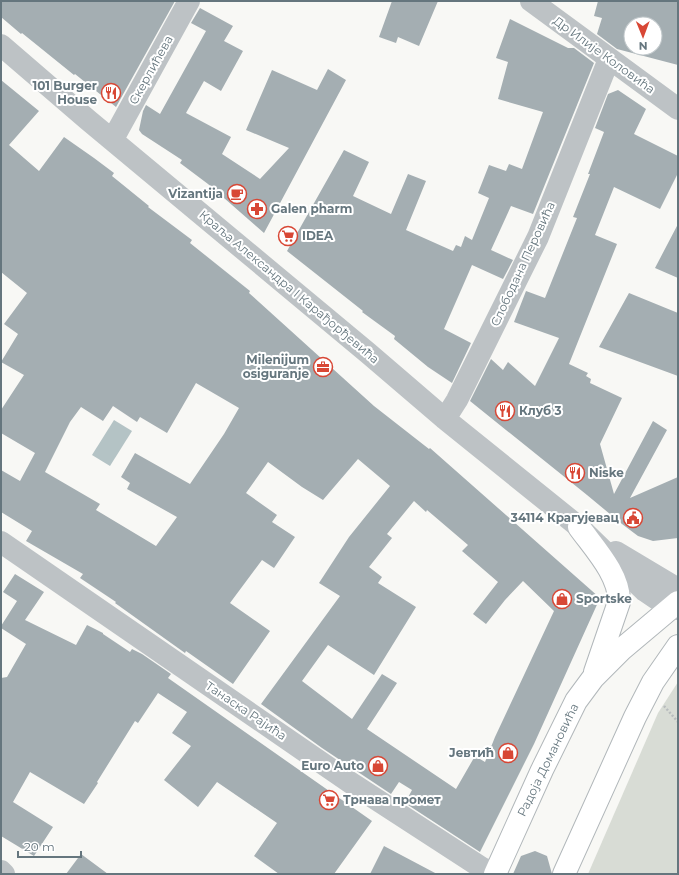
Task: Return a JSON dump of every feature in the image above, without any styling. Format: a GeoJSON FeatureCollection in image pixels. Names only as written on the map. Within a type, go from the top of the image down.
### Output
{"type":"FeatureCollection","features":[{"type":"Feature","properties":{"kind":"main road"},"geometry":{"type":"LineString","coordinates":[[579,527],[613,575],[619,594],[619,602],[593,678]]}},
{"type":"Feature","properties":{"kind":"main road","name":"Радоја Домановића"},"geometry":{"type":"LineString","coordinates":[[495,874],[564,723],[576,701],[593,678],[636,636],[676,602]]}},
{"type":"Feature","properties":{"kind":"main road"},"geometry":{"type":"LineString","coordinates":[[564,874],[635,717],[654,682],[678,646]]}},
{"type":"Feature","properties":{"kind":"street","name":"Скерлићева"},"geometry":{"type":"LineString","coordinates":[[113,139],[189,1]]}},
{"type":"Feature","properties":{"kind":"street","name":"Др Илије Коловића"},"geometry":{"type":"LineString","coordinates":[[531,1],[678,109]]}},
{"type":"Feature","properties":{"kind":"street","name":"Краља Александра I Карађорђевића"},"geometry":{"type":"LineString","coordinates":[[1,45],[88,120],[113,139],[445,419],[579,527],[645,591],[676,602]]}},
{"type":"Feature","properties":{"kind":"street","name":"Слободана Перовића"},"geometry":{"type":"LineString","coordinates":[[445,419],[457,400],[538,237],[609,59]]}},
{"type":"Feature","properties":{"kind":"street","name":"Танаска Рајића"},"geometry":{"type":"LineString","coordinates":[[1,542],[348,781],[482,868],[495,874]]}},
{"type":"Feature","properties":{"kind":"path"},"geometry":{"type":"LineString","coordinates":[[661,702],[678,722]]}},
{"type":"Feature","properties":{"kind":"shaded area"},"geometry":{"type":"Polygon","coordinates":[[[114,420],[132,431],[110,466],[92,455],[114,420]]]}},
{"type":"Feature","properties":{"kind":"shaded area"},"geometry":{"type":"Polygon","coordinates":[[[678,682],[678,874],[588,874],[658,713],[678,682]]]}},
{"type":"Feature","properties":{"kind":"building"},"geometry":{"type":"Polygon","coordinates":[[[1,1],[175,1],[116,107],[1,17],[1,1]]]}},
{"type":"Feature","properties":{"kind":"building"},"geometry":{"type":"Polygon","coordinates":[[[392,1],[438,1],[419,46],[398,37],[396,43],[379,37],[392,1]]]}},
{"type":"Feature","properties":{"kind":"building"},"geometry":{"type":"Polygon","coordinates":[[[598,1],[678,1],[678,65],[644,56],[663,56],[663,16],[623,16],[623,51],[617,49],[597,34],[602,18],[594,16],[598,1]]]}},
{"type":"Feature","properties":{"kind":"building"},"geometry":{"type":"Polygon","coordinates":[[[200,8],[233,26],[224,41],[243,51],[221,91],[204,81],[186,113],[231,137],[222,154],[260,179],[289,148],[246,130],[272,70],[317,90],[328,69],[346,80],[264,233],[208,184],[180,163],[182,160],[142,134],[139,130],[143,111],[146,105],[160,114],[206,31],[191,23],[200,8]]]}},
{"type":"Feature","properties":{"kind":"building"},"geometry":{"type":"Polygon","coordinates":[[[510,19],[568,48],[574,48],[594,63],[533,214],[511,206],[491,250],[513,260],[503,279],[472,265],[444,329],[471,343],[452,383],[428,367],[394,339],[395,336],[362,312],[363,311],[287,251],[344,150],[369,162],[353,196],[391,214],[408,174],[426,181],[406,230],[453,251],[456,245],[461,247],[465,236],[472,240],[489,198],[478,193],[489,165],[506,171],[509,164],[522,169],[543,112],[498,99],[508,62],[496,58],[510,19]]]}},
{"type":"Feature","properties":{"kind":"building"},"geometry":{"type":"Polygon","coordinates":[[[1,80],[39,111],[9,145],[39,171],[64,137],[114,173],[112,176],[149,206],[148,207],[192,240],[190,243],[250,291],[249,293],[374,406],[429,449],[430,448],[600,598],[534,744],[480,852],[405,803],[412,790],[399,782],[391,794],[322,748],[261,704],[340,596],[319,583],[349,537],[390,486],[358,459],[323,500],[302,487],[268,462],[246,493],[277,515],[272,522],[295,537],[274,568],[262,560],[230,603],[270,631],[233,684],[186,651],[185,653],[115,603],[116,602],[80,578],[83,574],[26,541],[32,531],[1,512],[1,470],[20,481],[35,453],[1,433],[1,410],[24,375],[1,362],[18,334],[4,324],[27,293],[1,272],[1,80]],[[196,383],[167,433],[140,417],[137,422],[113,406],[103,421],[81,407],[70,422],[45,472],[100,504],[96,510],[156,546],[177,517],[127,489],[130,483],[121,477],[135,453],[190,484],[224,434],[239,408],[196,383]],[[414,501],[387,534],[392,538],[369,567],[382,577],[378,583],[416,607],[374,675],[328,645],[302,681],[352,719],[382,674],[397,683],[367,729],[456,789],[475,756],[485,762],[495,737],[554,611],[523,581],[505,600],[486,624],[473,614],[498,582],[462,551],[468,545],[427,510],[426,512],[414,501]]]}},
{"type":"Feature","properties":{"kind":"building"},"geometry":{"type":"Polygon","coordinates":[[[618,90],[646,109],[634,134],[678,156],[678,173],[660,209],[614,187],[595,235],[617,244],[569,364],[588,373],[586,376],[591,379],[590,383],[622,398],[600,444],[614,494],[653,421],[667,430],[630,498],[678,477],[678,538],[653,541],[638,536],[622,524],[470,401],[491,359],[503,370],[508,362],[535,386],[559,338],[514,322],[526,291],[545,298],[577,218],[573,217],[590,174],[588,174],[604,132],[595,128],[608,94],[618,90]]]}},
{"type":"Feature","properties":{"kind":"building"},"geometry":{"type":"Polygon","coordinates":[[[678,224],[678,278],[655,268],[678,224]]]}},
{"type":"Feature","properties":{"kind":"building"},"geometry":{"type":"Polygon","coordinates":[[[629,293],[678,313],[678,376],[599,347],[629,293]]]}},
{"type":"Feature","properties":{"kind":"building"},"geometry":{"type":"Polygon","coordinates":[[[15,574],[44,592],[25,620],[76,645],[87,625],[103,633],[130,652],[132,649],[142,654],[171,674],[168,678],[372,821],[334,874],[279,874],[254,856],[277,823],[217,782],[198,807],[164,780],[191,746],[172,733],[187,712],[158,693],[138,723],[135,721],[84,804],[30,772],[13,802],[53,827],[34,856],[1,836],[1,678],[7,677],[26,644],[1,628],[17,601],[3,592],[15,574]]]}},
{"type":"Feature","properties":{"kind":"building"},"geometry":{"type":"Polygon","coordinates":[[[384,846],[437,874],[370,874],[384,846]]]}},
{"type":"Feature","properties":{"kind":"building"},"geometry":{"type":"Polygon","coordinates":[[[535,851],[547,856],[552,874],[513,874],[521,856],[535,851]]]}},
{"type":"Feature","properties":{"kind":"building"},"geometry":{"type":"Polygon","coordinates":[[[81,854],[108,874],[66,874],[81,854]]]}},
{"type":"Feature","properties":{"kind":"place","name":"101 Burger House"},"geometry":{"type":"Point","coordinates":[111,93]}},
{"type":"Feature","properties":{"kind":"place","name":"Vizantija"},"geometry":{"type":"Point","coordinates":[237,194]}},
{"type":"Feature","properties":{"kind":"place","name":"Galen pharm"},"geometry":{"type":"Point","coordinates":[257,209]}},
{"type":"Feature","properties":{"kind":"place","name":"IDEA"},"geometry":{"type":"Point","coordinates":[288,236]}},
{"type":"Feature","properties":{"kind":"place","name":"Milenijum osiguranje"},"geometry":{"type":"Point","coordinates":[323,367]}},
{"type":"Feature","properties":{"kind":"place","name":"Клуб 3"},"geometry":{"type":"Point","coordinates":[505,411]}},
{"type":"Feature","properties":{"kind":"place","name":"Niske"},"geometry":{"type":"Point","coordinates":[575,473]}},
{"type":"Feature","properties":{"kind":"place","name":"34114 Крагујевац"},"geometry":{"type":"Point","coordinates":[633,518]}},
{"type":"Feature","properties":{"kind":"place","name":"Sportske"},"geometry":{"type":"Point","coordinates":[562,599]}},
{"type":"Feature","properties":{"kind":"place","name":"Јевтић"},"geometry":{"type":"Point","coordinates":[508,753]}},
{"type":"Feature","properties":{"kind":"place","name":"Euro Auto"},"geometry":{"type":"Point","coordinates":[378,766]}},
{"type":"Feature","properties":{"kind":"place","name":"Трнава промет"},"geometry":{"type":"Point","coordinates":[329,800]}}]}
